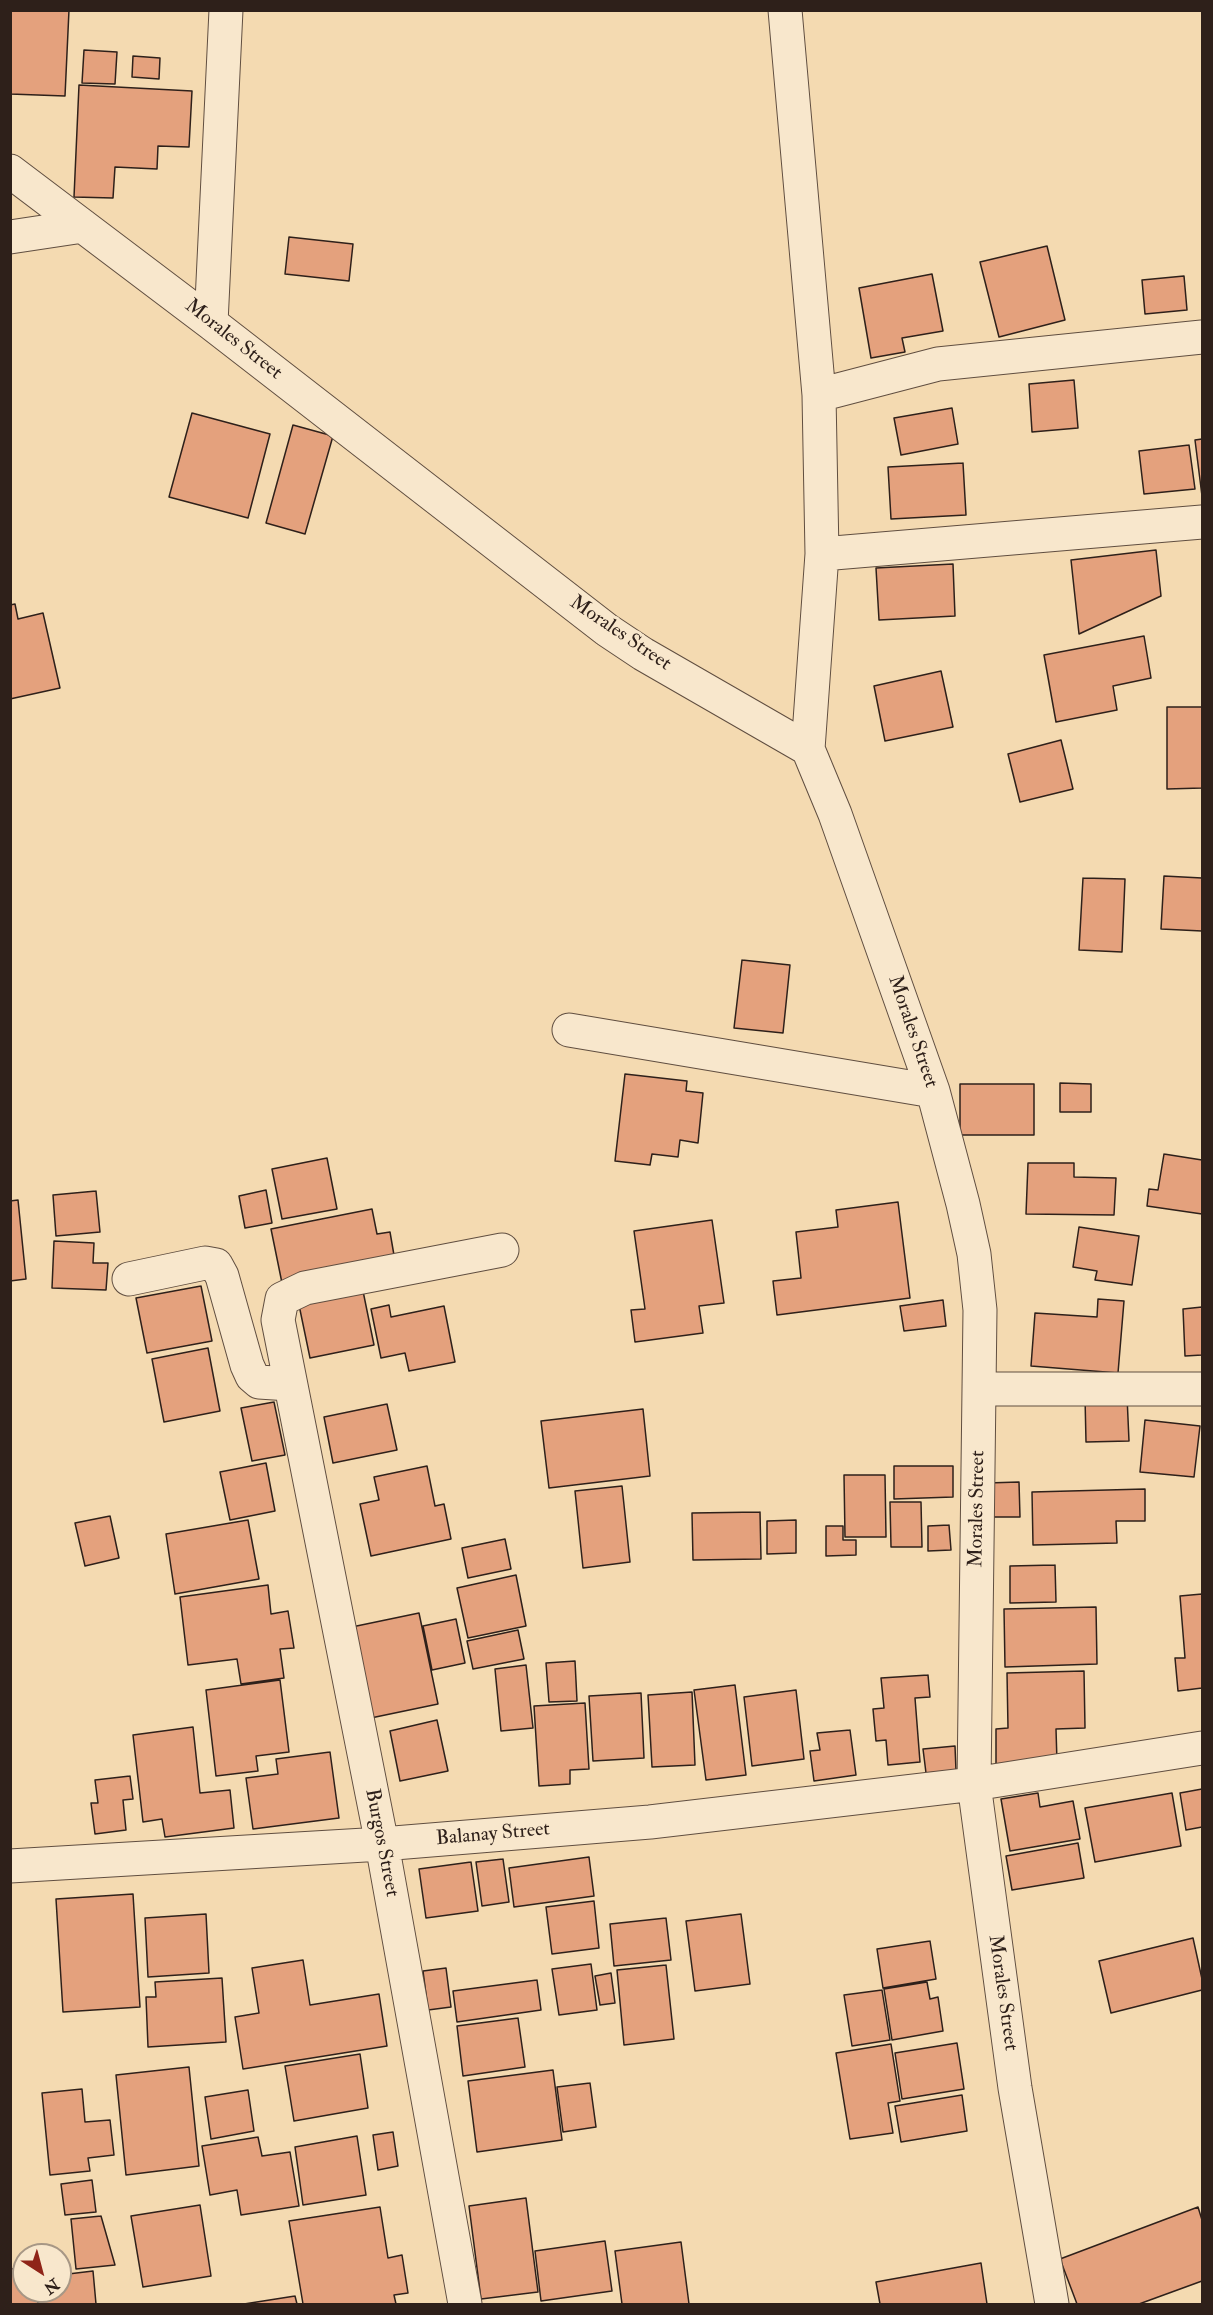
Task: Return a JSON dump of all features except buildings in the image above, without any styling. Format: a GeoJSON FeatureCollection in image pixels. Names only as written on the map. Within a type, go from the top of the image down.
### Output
{"type":"FeatureCollection","features":[{"type":"Feature","properties":{"kind":"street"},"geometry":{"type":"LineString","coordinates":[[211,323],[226,10]]}},
{"type":"Feature","properties":{"kind":"street"},"geometry":{"type":"LineString","coordinates":[[784,10],[819,395],[822,554],[808,749]]}},
{"type":"Feature","properties":{"kind":"street","name":"Morales Street"},"geometry":{"type":"LineString","coordinates":[[10,171],[211,323],[607,630],[643,654],[808,749],[835,814],[933,1091],[974,1254],[981,1310],[974,1784],[1015,2088],[1052,2304]]}},
{"type":"Feature","properties":{"kind":"street"},"geometry":{"type":"LineString","coordinates":[[10,237],[83,226]]}},
{"type":"Feature","properties":{"kind":"street"},"geometry":{"type":"LineString","coordinates":[[819,395],[938,364],[1203,337]]}},
{"type":"Feature","properties":{"kind":"street"},"geometry":{"type":"LineString","coordinates":[[822,554],[1203,522]]}},
{"type":"Feature","properties":{"kind":"street"},"geometry":{"type":"LineString","coordinates":[[569,1030],[933,1091]]}},
{"type":"Feature","properties":{"kind":"street","name":"Burgos Street"},"geometry":{"type":"LineString","coordinates":[[465,2304],[382,1844],[278,1320],[282,1299],[305,1288],[502,1250]]}},
{"type":"Feature","properties":{"kind":"street"},"geometry":{"type":"LineString","coordinates":[[129,1279],[205,1263],[216,1265],[222,1276],[252,1376],[259,1382],[290,1384]]}},
{"type":"Feature","properties":{"kind":"street"},"geometry":{"type":"LineString","coordinates":[[980,1389],[1203,1389]]}},
{"type":"Feature","properties":{"kind":"street","name":"Balanay Street"},"geometry":{"type":"LineString","coordinates":[[10,1866],[382,1844],[650,1822],[974,1784],[1203,1748]]}}]}
